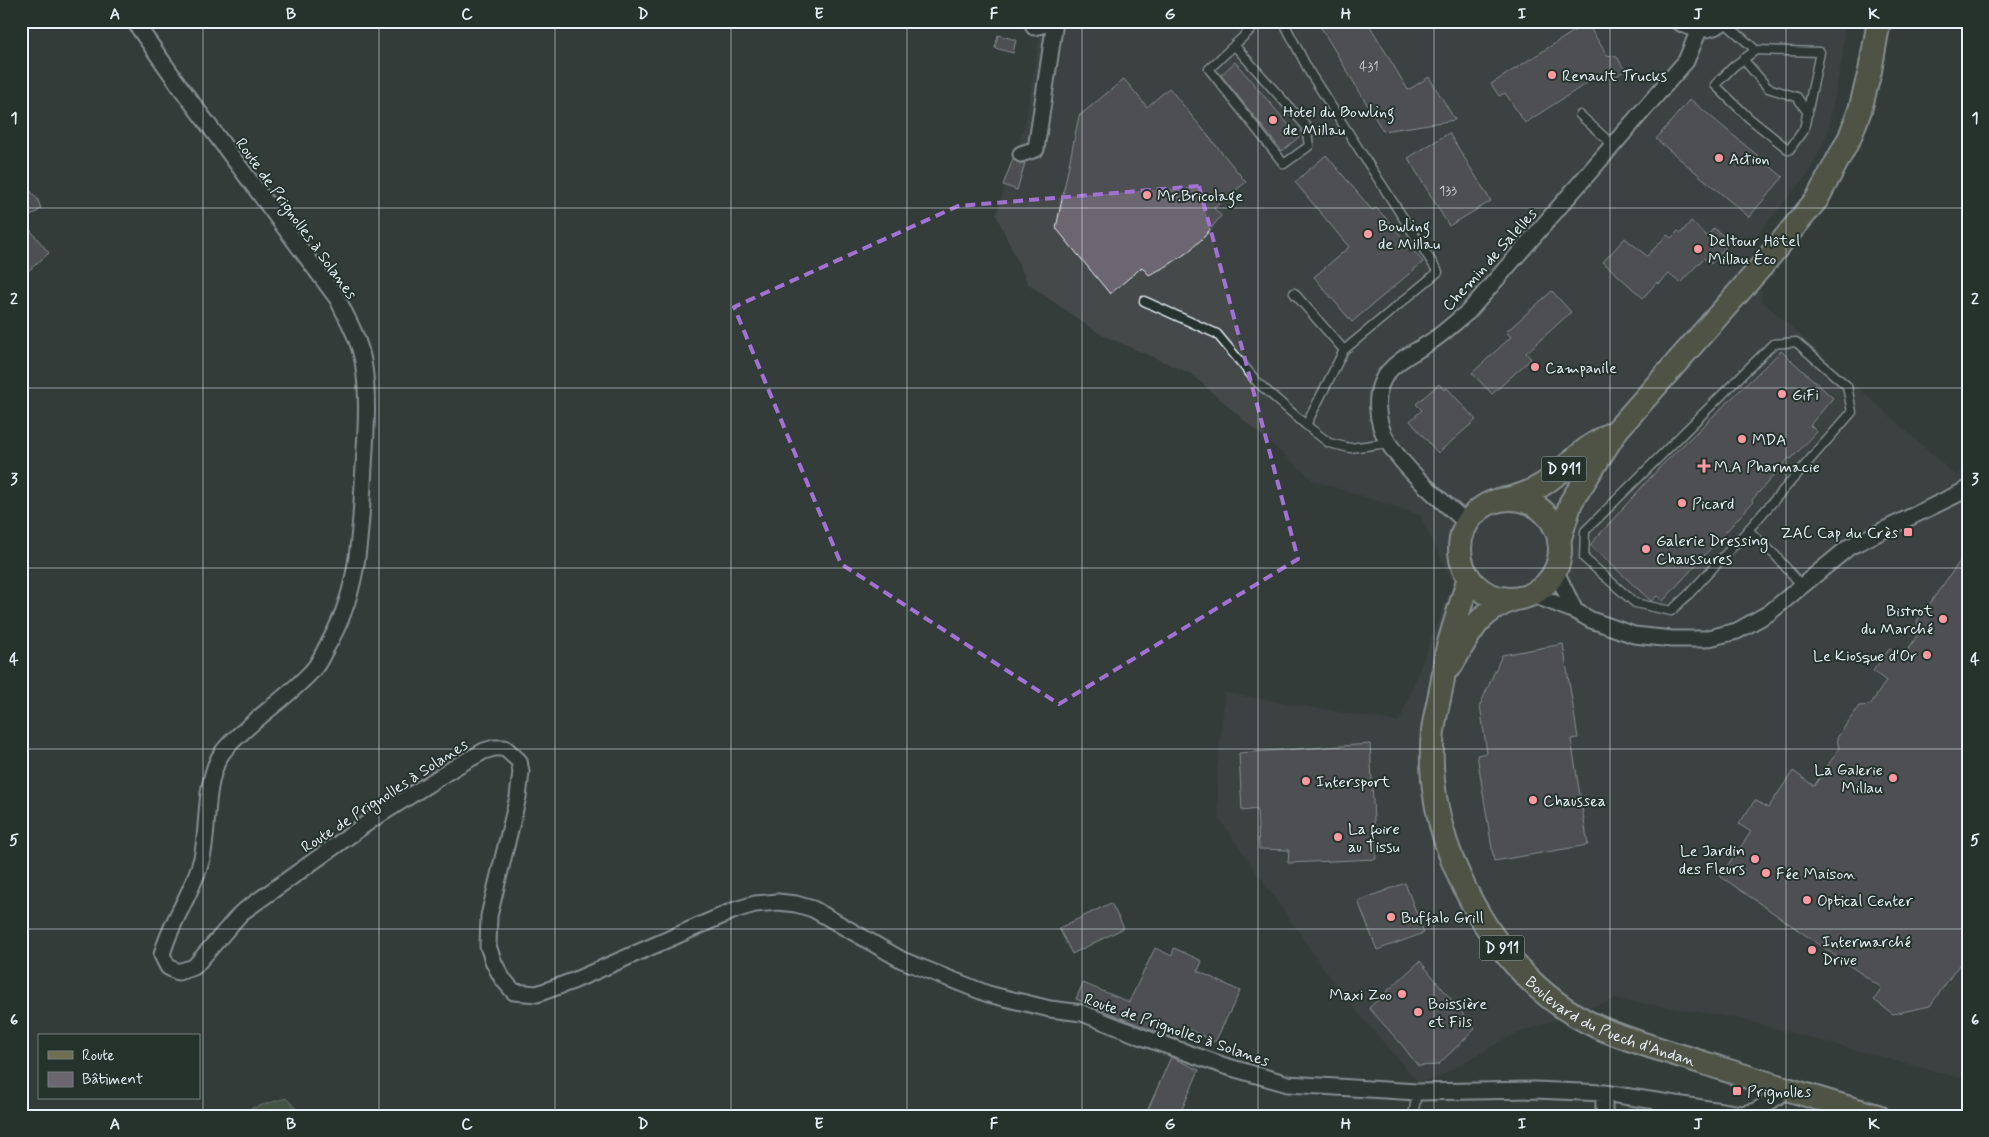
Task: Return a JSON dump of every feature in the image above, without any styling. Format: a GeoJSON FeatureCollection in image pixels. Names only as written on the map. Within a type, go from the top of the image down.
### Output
{"type":"FeatureCollection","features":[{"type":"Feature","properties":{"kind":"main road","name":"D 911"},"geometry":{"type":"LineString","coordinates":[[1558,541],[1571,502],[1617,430],[1762,267],[1817,199],[1850,137],[1860,110],[1870,72],[1879,21]]}},
{"type":"Feature","properties":{"kind":"main road","name":"D 911"},"geometry":{"type":"LineString","coordinates":[[1507,499],[1534,491],[1566,467],[1588,447],[1617,430]]}},
{"type":"Feature","properties":{"kind":"main road"},"geometry":{"type":"LineString","coordinates":[[1507,499],[1518,500],[1539,509],[1551,522],[1558,541],[1559,551],[1555,570],[1545,584],[1523,596],[1504,598],[1487,593],[1468,577],[1462,564],[1460,553],[1461,542],[1467,523],[1482,508],[1507,499]]}},
{"type":"Feature","properties":{"kind":"main road","name":"Boulevard du Puech d'Andan"},"geometry":{"type":"LineString","coordinates":[[1468,577],[1448,645],[1433,731],[1432,768],[1437,807],[1446,843],[1457,872],[1485,926],[1509,957],[1529,978],[1571,1012],[1597,1027],[1645,1046],[1787,1090]]}},
{"type":"Feature","properties":{"kind":"main road","name":"Boulevard du Puech d'Andan"},"geometry":{"type":"LineString","coordinates":[[1443,680],[1477,622],[1493,608],[1523,596]]}},
{"type":"Feature","properties":{"kind":"main road","name":"D 911"},"geometry":{"type":"LineString","coordinates":[[1787,1090],[1878,1116]]}},
{"type":"Feature","properties":{"kind":"street","name":"Route de Prignolles à Solanes"},"geometry":{"type":"LineString","coordinates":[[134,21],[181,88],[337,298],[355,334],[363,359],[367,412],[359,549],[352,590],[336,631],[313,670],[230,742],[220,757],[212,777],[202,859],[190,893],[165,943],[162,956],[168,967],[178,972],[194,967],[241,913],[370,821],[484,751],[494,748],[505,748],[519,761],[521,772],[518,797],[488,916],[488,946],[494,964],[502,978],[514,992],[537,994],[574,981],[735,910],[755,904],[778,902],[796,904],[813,910],[902,960],[988,994],[1050,1009],[1082,1013],[1145,1038],[1225,1066],[1288,1084],[1417,1092],[1535,1090],[1604,1094],[1741,1114],[1756,1111],[1787,1090]]}},
{"type":"Feature","properties":{"kind":"street"},"geometry":{"type":"LineString","coordinates":[[1676,21],[1686,27],[1699,30],[1708,30],[1724,22]]}},
{"type":"Feature","properties":{"kind":"street"},"geometry":{"type":"LineString","coordinates":[[1021,154],[1036,149],[1056,22],[1034,27]]}},
{"type":"Feature","properties":{"kind":"street","name":"Chemin de Salelles"},"geometry":{"type":"LineString","coordinates":[[1467,523],[1424,485],[1388,443],[1380,422],[1377,402],[1379,387],[1388,372],[1406,356],[1429,343],[1468,312],[1686,60],[1699,30]]}},
{"type":"Feature","properties":{"kind":"street"},"geometry":{"type":"LineString","coordinates":[[1523,596],[1575,611],[1591,620],[1634,634],[1672,639],[1705,639],[1737,631],[1769,613],[1849,547],[1968,489]]}},
{"type":"Feature","properties":{"kind":"street"},"geometry":{"type":"LineString","coordinates":[[1555,570],[1575,611]]}},
{"type":"Feature","properties":{"kind":"street"},"geometry":{"type":"LineString","coordinates":[[1604,1094],[1604,1116]]}},
{"type":"Feature","properties":{"kind":"lane"},"geometry":{"type":"LineString","coordinates":[[1234,45],[1306,126],[1309,146],[1284,164],[1208,69],[1234,45],[1260,21]]}},
{"type":"Feature","properties":{"kind":"lane"},"geometry":{"type":"LineString","coordinates":[[1283,21],[1310,73],[1438,272],[1344,350],[1306,425]]}},
{"type":"Feature","properties":{"kind":"lane"},"geometry":{"type":"LineString","coordinates":[[1724,22],[1756,50]]}},
{"type":"Feature","properties":{"kind":"lane"},"geometry":{"type":"LineString","coordinates":[[1756,50],[1820,52],[1804,130],[1789,150],[1749,118],[1715,85],[1743,59],[1756,50]]}},
{"type":"Feature","properties":{"kind":"lane"},"geometry":{"type":"LineString","coordinates":[[1743,59],[1768,88],[1797,96],[1808,113]]}},
{"type":"Feature","properties":{"kind":"lane"},"geometry":{"type":"LineString","coordinates":[[1580,115],[1613,145]]}},
{"type":"Feature","properties":{"kind":"lane"},"geometry":{"type":"LineString","coordinates":[[1294,293],[1344,350]]}},
{"type":"Feature","properties":{"kind":"lane"},"geometry":{"type":"LineString","coordinates":[[1144,301],[1217,334],[1258,383],[1306,425],[1330,442],[1350,448],[1388,443]]}},
{"type":"Feature","properties":{"kind":"lane"},"geometry":{"type":"LineString","coordinates":[[1796,342],[1847,386],[1852,412],[1748,530],[1688,596],[1671,611],[1635,603],[1584,558],[1585,531],[1773,344],[1796,342]]}},
{"type":"Feature","properties":{"kind":"lane"},"geometry":{"type":"LineString","coordinates":[[1748,530],[1776,556],[1802,586]]}},
{"type":"Feature","properties":{"kind":"lane"},"geometry":{"type":"LineString","coordinates":[[1412,1116],[1417,1092]]}},
{"type":"Feature","properties":{"kind":"highlighted area"},"geometry":{"type":"Polygon","coordinates":[[[1199,186],[1298,559],[1059,704],[841,564],[734,307],[958,206],[1199,186]]]}},
{"type":"Feature","properties":{"kind":"shaded area"},"geometry":{"type":"Polygon","coordinates":[[[1042,21],[1844,21],[1843,53],[1827,135],[1807,175],[1756,236],[1762,301],[1956,476],[1968,468],[1968,1069],[1960,1078],[1737,1018],[1615,999],[1512,1035],[1437,1078],[1418,1082],[1341,993],[1219,818],[1217,772],[1225,693],[1399,722],[1453,583],[1420,515],[1313,480],[1191,374],[1098,333],[1028,284],[996,215],[1026,120],[1042,21]]]}},
{"type":"Feature","properties":{"kind":"green space"},"geometry":{"type":"Polygon","coordinates":[[[286,1098],[303,1116],[226,1116],[286,1098]]]}},
{"type":"Feature","properties":{"kind":"building"},"geometry":{"type":"Polygon","coordinates":[[[1317,21],[1367,21],[1408,90],[1429,77],[1455,120],[1383,131],[1317,21]]]}},
{"type":"Feature","properties":{"kind":"building","name":"Renault Trucks"},"geometry":{"type":"Polygon","coordinates":[[[1587,23],[1607,55],[1617,57],[1625,70],[1613,79],[1598,76],[1525,123],[1505,93],[1499,96],[1491,84],[1587,23]]]}},
{"type":"Feature","properties":{"kind":"building"},"geometry":{"type":"Polygon","coordinates":[[[998,35],[1016,40],[1013,53],[995,48],[998,35]]]}},
{"type":"Feature","properties":{"kind":"building"},"geometry":{"type":"Polygon","coordinates":[[[1235,62],[1299,137],[1282,151],[1221,75],[1235,62]]]}},
{"type":"Feature","properties":{"kind":"building","name":"Mr.Bricolage"},"geometry":{"type":"Polygon","coordinates":[[[1124,79],[1147,107],[1169,88],[1246,182],[1214,208],[1221,216],[1204,237],[1188,252],[1149,275],[1142,267],[1110,294],[1056,228],[1079,116],[1124,79]]]}},
{"type":"Feature","properties":{"kind":"building","name":"Action"},"geometry":{"type":"Polygon","coordinates":[[[1690,99],[1783,177],[1749,217],[1656,139],[1690,99]]]}},
{"type":"Feature","properties":{"kind":"building"},"geometry":{"type":"Polygon","coordinates":[[[1449,133],[1491,201],[1449,226],[1408,158],[1449,133]]]}},
{"type":"Feature","properties":{"kind":"building","name":"Bowling de Millau"},"geometry":{"type":"Polygon","coordinates":[[[1326,155],[1372,210],[1376,208],[1385,217],[1423,262],[1352,322],[1314,277],[1349,247],[1295,182],[1326,155]]]}},
{"type":"Feature","properties":{"kind":"building"},"geometry":{"type":"Polygon","coordinates":[[[1013,159],[1019,163],[1025,163],[1017,190],[1003,185],[1013,159]]]}},
{"type":"Feature","properties":{"kind":"building"},"geometry":{"type":"Polygon","coordinates":[[[21,179],[38,200],[41,209],[23,221],[49,253],[21,277],[21,179]]]}},
{"type":"Feature","properties":{"kind":"building"},"geometry":{"type":"Polygon","coordinates":[[[1691,221],[1707,236],[1714,228],[1730,242],[1711,264],[1704,258],[1680,283],[1669,274],[1659,284],[1657,282],[1643,298],[1603,262],[1625,238],[1647,256],[1667,235],[1671,238],[1678,231],[1681,233],[1691,221]]]}},
{"type":"Feature","properties":{"kind":"building"},"geometry":{"type":"Polygon","coordinates":[[[1552,291],[1571,312],[1526,353],[1531,359],[1492,394],[1472,373],[1511,337],[1506,332],[1552,291]]]}},
{"type":"Feature","properties":{"kind":"building"},"geometry":{"type":"Polygon","coordinates":[[[1781,351],[1833,398],[1810,425],[1817,432],[1791,459],[1789,458],[1752,500],[1753,502],[1663,601],[1657,596],[1651,601],[1590,545],[1659,468],[1781,351]]]}},
{"type":"Feature","properties":{"kind":"building"},"geometry":{"type":"Polygon","coordinates":[[[1439,384],[1444,390],[1447,388],[1476,420],[1438,453],[1410,421],[1422,410],[1416,404],[1439,384]]]}},
{"type":"Feature","properties":{"kind":"building","name":"La Galerie Millau"},"geometry":{"type":"Polygon","coordinates":[[[1968,550],[1968,952],[1930,1006],[1893,1014],[1874,1000],[1882,988],[1720,876],[1751,832],[1739,824],[1755,800],[1768,808],[1793,771],[1814,786],[1839,749],[1837,738],[1859,706],[1870,705],[1886,681],[1873,671],[1890,648],[1903,657],[1919,633],[1917,621],[1968,550]]]}},
{"type":"Feature","properties":{"kind":"building"},"geometry":{"type":"Polygon","coordinates":[[[1563,644],[1578,738],[1571,739],[1588,845],[1494,861],[1477,755],[1487,753],[1480,705],[1502,655],[1563,644]]]}},
{"type":"Feature","properties":{"kind":"building","name":"Intersport"},"geometry":{"type":"Polygon","coordinates":[[[1370,744],[1376,859],[1288,863],[1289,850],[1259,849],[1257,809],[1242,811],[1239,753],[1370,744]]]}},
{"type":"Feature","properties":{"kind":"building","name":"Buffalo Grill"},"geometry":{"type":"Polygon","coordinates":[[[1405,883],[1424,933],[1377,950],[1358,901],[1405,883]]]}},
{"type":"Feature","properties":{"kind":"building"},"geometry":{"type":"Polygon","coordinates":[[[1111,903],[1124,928],[1072,954],[1059,928],[1111,903]]]}},
{"type":"Feature","properties":{"kind":"building"},"geometry":{"type":"Polygon","coordinates":[[[1155,948],[1172,956],[1174,948],[1202,961],[1198,971],[1240,991],[1215,1042],[1182,1026],[1176,1039],[1076,999],[1083,983],[1129,1002],[1155,948]]]}},
{"type":"Feature","properties":{"kind":"building"},"geometry":{"type":"Polygon","coordinates":[[[1420,961],[1475,1029],[1438,1065],[1418,1066],[1369,1008],[1420,961]]]}},
{"type":"Feature","properties":{"kind":"building"},"geometry":{"type":"Polygon","coordinates":[[[1171,1057],[1199,1070],[1179,1116],[1145,1116],[1171,1057]]]}},
{"type":"Feature","properties":{"kind":"place","name":"Renault Trucks"},"geometry":{"type":"Point","coordinates":[1552,75]}},
{"type":"Feature","properties":{"kind":"place","name":"Hotel du Bowling de Millau"},"geometry":{"type":"Point","coordinates":[1273,120]}},
{"type":"Feature","properties":{"kind":"place","name":"Action"},"geometry":{"type":"Point","coordinates":[1719,158]}},
{"type":"Feature","properties":{"kind":"place","name":"Mr.Bricolage"},"geometry":{"type":"Point","coordinates":[1147,195]}},
{"type":"Feature","properties":{"kind":"place","name":"Bowling de Millau"},"geometry":{"type":"Point","coordinates":[1368,234]}},
{"type":"Feature","properties":{"kind":"place","name":"Deltour Hôtel Millau Éco"},"geometry":{"type":"Point","coordinates":[1698,249]}},
{"type":"Feature","properties":{"kind":"place","name":"Campanile"},"geometry":{"type":"Point","coordinates":[1535,367]}},
{"type":"Feature","properties":{"kind":"place","name":"GiFi"},"geometry":{"type":"Point","coordinates":[1782,394]}},
{"type":"Feature","properties":{"kind":"place","name":"MDA"},"geometry":{"type":"Point","coordinates":[1742,439]}},
{"type":"Feature","properties":{"kind":"place","name":"M.A Pharmacie"},"geometry":{"type":"Point","coordinates":[1704,466]}},
{"type":"Feature","properties":{"kind":"place","name":"Picard"},"geometry":{"type":"Point","coordinates":[1682,503]}},
{"type":"Feature","properties":{"kind":"place","name":"ZAC Cap du Crès"},"geometry":{"type":"Point","coordinates":[1908,532]}},
{"type":"Feature","properties":{"kind":"place","name":"Galerie Dressing Chaussures"},"geometry":{"type":"Point","coordinates":[1646,549]}},
{"type":"Feature","properties":{"kind":"place","name":"Bistrot du Marché"},"geometry":{"type":"Point","coordinates":[1943,619]}},
{"type":"Feature","properties":{"kind":"place","name":"Le Kiosque d'Or"},"geometry":{"type":"Point","coordinates":[1927,655]}},
{"type":"Feature","properties":{"kind":"place","name":"La Galerie Millau"},"geometry":{"type":"Point","coordinates":[1893,778]}},
{"type":"Feature","properties":{"kind":"place","name":"Intersport"},"geometry":{"type":"Point","coordinates":[1306,781]}},
{"type":"Feature","properties":{"kind":"place","name":"Chaussea"},"geometry":{"type":"Point","coordinates":[1533,800]}},
{"type":"Feature","properties":{"kind":"place","name":"La foire au Tissu"},"geometry":{"type":"Point","coordinates":[1338,837]}},
{"type":"Feature","properties":{"kind":"place","name":"Le Jardin des Fleurs"},"geometry":{"type":"Point","coordinates":[1755,859]}},
{"type":"Feature","properties":{"kind":"place","name":"Fée Maison"},"geometry":{"type":"Point","coordinates":[1766,873]}},
{"type":"Feature","properties":{"kind":"place","name":"Optical Center"},"geometry":{"type":"Point","coordinates":[1807,900]}},
{"type":"Feature","properties":{"kind":"place","name":"Buffalo Grill"},"geometry":{"type":"Point","coordinates":[1391,917]}},
{"type":"Feature","properties":{"kind":"place","name":"Intermarché Drive"},"geometry":{"type":"Point","coordinates":[1812,950]}},
{"type":"Feature","properties":{"kind":"place","name":"Maxi Zoo"},"geometry":{"type":"Point","coordinates":[1402,994]}},
{"type":"Feature","properties":{"kind":"place","name":"Boissière et Fils"},"geometry":{"type":"Point","coordinates":[1418,1012]}},
{"type":"Feature","properties":{"kind":"place","name":"Prignolles"},"geometry":{"type":"Point","coordinates":[1737,1091]}}]}
